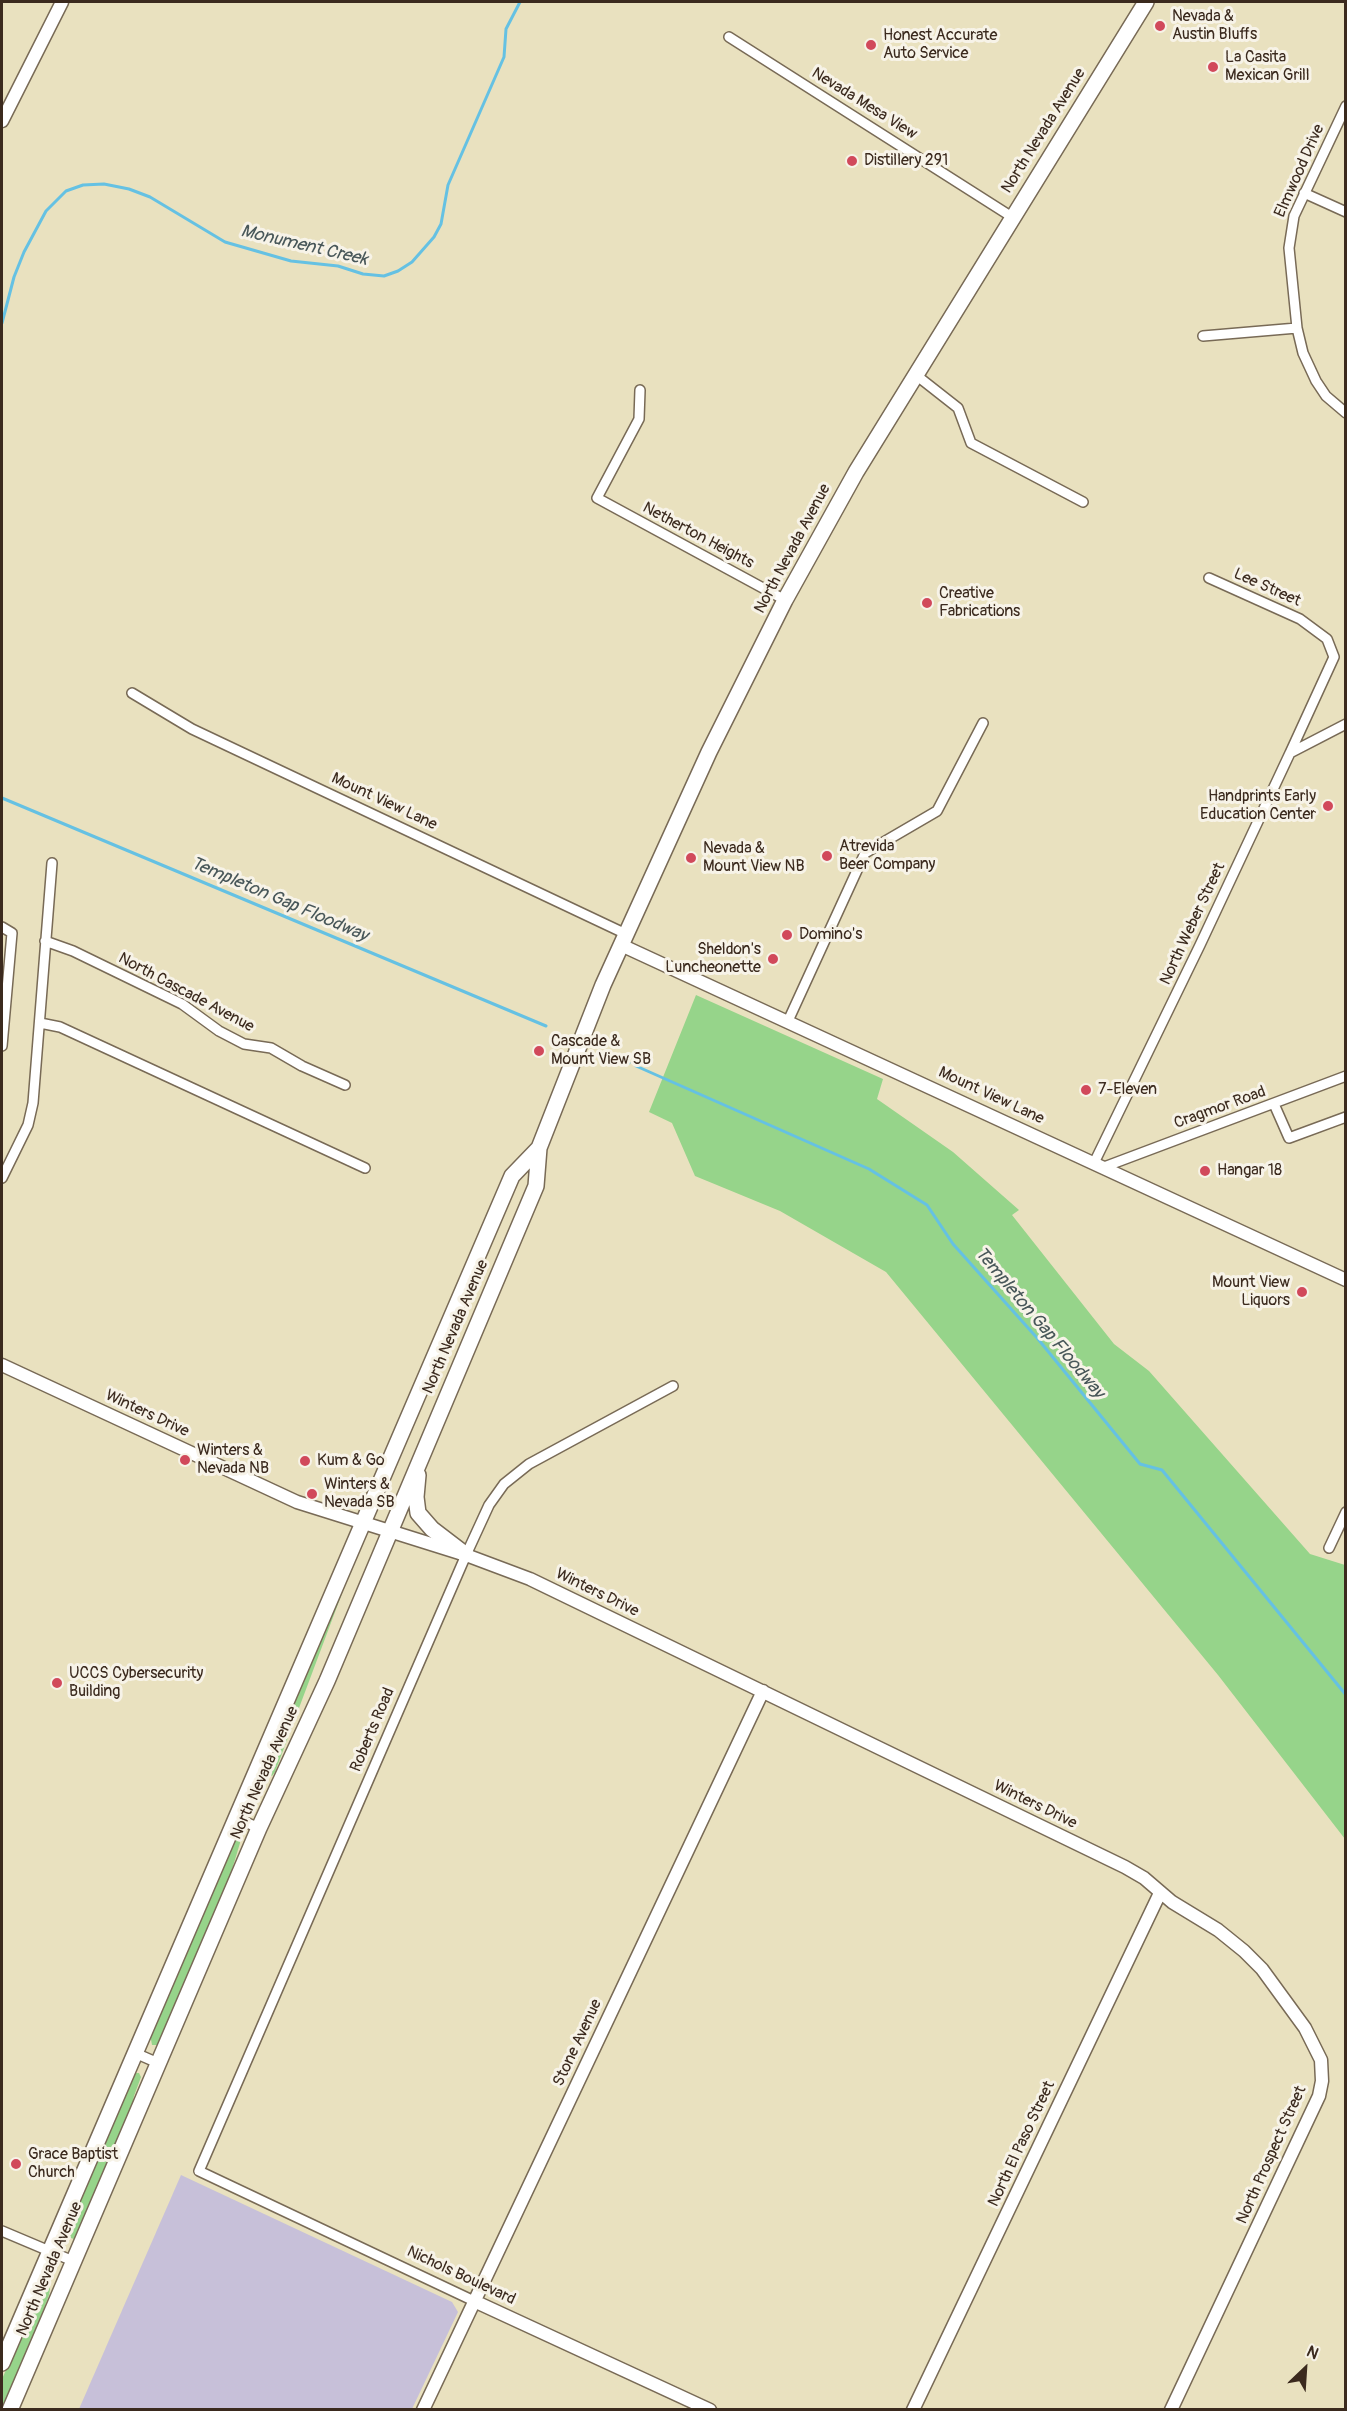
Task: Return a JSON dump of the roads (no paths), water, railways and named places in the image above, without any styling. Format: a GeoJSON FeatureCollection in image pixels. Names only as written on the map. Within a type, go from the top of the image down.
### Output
{"type":"FeatureCollection","features":[{"type":"Feature","properties":{"kind":"main road","name":"North Nevada Avenue"},"geometry":{"type":"LineString","coordinates":[[10,2409],[259,1828],[327,1681],[536,1186],[539,1148],[623,940],[709,752],[785,600],[856,472],[1146,2]]}},
{"type":"Feature","properties":{"kind":"main road","name":"North Nevada Avenue"},"geometry":{"type":"LineString","coordinates":[[2,2363],[512,1176],[539,1148]]}},
{"type":"Feature","properties":{"kind":"main road"},"geometry":{"type":"LineString","coordinates":[[426,1443],[416,1485],[418,1513],[432,1529],[466,1555]]}},
{"type":"Feature","properties":{"kind":"street"},"geometry":{"type":"LineString","coordinates":[[2,121],[62,2]]}},
{"type":"Feature","properties":{"kind":"street","name":"Nevada Mesa View"},"geometry":{"type":"LineString","coordinates":[[729,37],[1012,217]]}},
{"type":"Feature","properties":{"kind":"street","name":"Elmwood Drive"},"geometry":{"type":"LineString","coordinates":[[1346,106],[1304,193],[1290,232],[1292,286],[1297,328],[1303,353],[1326,396],[1346,413]]}},
{"type":"Feature","properties":{"kind":"street"},"geometry":{"type":"LineString","coordinates":[[1304,193],[1346,213]]}},
{"type":"Feature","properties":{"kind":"street"},"geometry":{"type":"LineString","coordinates":[[1203,336],[1297,328]]}},
{"type":"Feature","properties":{"kind":"street"},"geometry":{"type":"LineString","coordinates":[[916,375],[958,408],[971,443],[1083,502]]}},
{"type":"Feature","properties":{"kind":"street","name":"Netherton Heights"},"geometry":{"type":"LineString","coordinates":[[639,390],[639,419],[597,498],[785,600]]}},
{"type":"Feature","properties":{"kind":"street","name":"Lee Street"},"geometry":{"type":"LineString","coordinates":[[1209,578],[1300,618],[1327,639],[1334,657],[1290,753]]}},
{"type":"Feature","properties":{"kind":"street","name":"Mount View Lane"},"geometry":{"type":"LineString","coordinates":[[132,693],[192,729],[788,1021],[1346,1280]]}},
{"type":"Feature","properties":{"kind":"street"},"geometry":{"type":"LineString","coordinates":[[788,1021],[865,854],[937,811],[983,723]]}},
{"type":"Feature","properties":{"kind":"street"},"geometry":{"type":"LineString","coordinates":[[1290,753],[1346,724]]}},
{"type":"Feature","properties":{"kind":"street","name":"North Weber Street"},"geometry":{"type":"LineString","coordinates":[[1099,1165],[1290,753]]}},
{"type":"Feature","properties":{"kind":"street"},"geometry":{"type":"LineString","coordinates":[[2,1178],[31,1115],[52,863]]}},
{"type":"Feature","properties":{"kind":"street"},"geometry":{"type":"LineString","coordinates":[[2,927],[12,933],[2,1046]]}},
{"type":"Feature","properties":{"kind":"street","name":"North Cascade Avenue"},"geometry":{"type":"LineString","coordinates":[[45,941],[73,951],[182,1004],[219,1031],[244,1044],[271,1048],[302,1066],[345,1085]]}},
{"type":"Feature","properties":{"kind":"street"},"geometry":{"type":"LineString","coordinates":[[40,1023],[60,1027],[365,1168]]}},
{"type":"Feature","properties":{"kind":"street","name":"Cragmor Road"},"geometry":{"type":"LineString","coordinates":[[1099,1165],[1274,1104],[1346,1076]]}},
{"type":"Feature","properties":{"kind":"street"},"geometry":{"type":"LineString","coordinates":[[1274,1104],[1289,1138],[1346,1117]]}},
{"type":"Feature","properties":{"kind":"street","name":"Winters Drive"},"geometry":{"type":"LineString","coordinates":[[2,1365],[288,1498],[327,1513],[466,1555],[530,1579],[1125,1867],[1144,1878],[1160,1893]]}},
{"type":"Feature","properties":{"kind":"street","name":"Roberts Road"},"geometry":{"type":"LineString","coordinates":[[199,2171],[466,1555],[493,1499],[504,1484],[529,1464],[673,1386]]}},
{"type":"Feature","properties":{"kind":"street"},"geometry":{"type":"LineString","coordinates":[[1329,1548],[1346,1512]]}},
{"type":"Feature","properties":{"kind":"street","name":"Stone Avenue"},"geometry":{"type":"LineString","coordinates":[[423,2409],[763,1691]]}},
{"type":"Feature","properties":{"kind":"street"},"geometry":{"type":"LineString","coordinates":[[236,1818],[259,1828]]}},
{"type":"Feature","properties":{"kind":"street","name":"North El Paso Street"},"geometry":{"type":"LineString","coordinates":[[913,2409],[1160,1893]]}},
{"type":"Feature","properties":{"kind":"street","name":"North Prospect Street"},"geometry":{"type":"LineString","coordinates":[[1160,1893],[1218,1930],[1245,1951],[1262,1969],[1305,2028],[1316,2047],[1322,2070],[1319,2096],[1171,2409]]}},
{"type":"Feature","properties":{"kind":"street"},"geometry":{"type":"LineString","coordinates":[[135,2053],[158,2063]]}},
{"type":"Feature","properties":{"kind":"street","name":"Nichols Boulevard"},"geometry":{"type":"LineString","coordinates":[[199,2171],[710,2409]]}},
{"type":"Feature","properties":{"kind":"street"},"geometry":{"type":"LineString","coordinates":[[2,2230],[73,2261]]}},
{"type":"Feature","properties":{"kind":"waterway","name":"Monument Creek"},"geometry":{"type":"LineString","coordinates":[[2,323],[14,277],[24,252],[46,211],[66,191],[83,185],[104,184],[129,189],[150,197],[225,242],[291,261],[338,266],[363,274],[384,276],[398,271],[412,262],[434,237],[441,224],[448,185],[504,57],[506,29],[520,2]]}},
{"type":"Feature","properties":{"kind":"waterway","name":"Templeton Gap Floodway"},"geometry":{"type":"LineString","coordinates":[[2,798],[546,1026]]}},
{"type":"Feature","properties":{"kind":"waterway","name":"Templeton Gap Floodway"},"geometry":{"type":"LineString","coordinates":[[607,1053],[629,1063]]}},
{"type":"Feature","properties":{"kind":"waterway","name":"Templeton Gap Floodway"},"geometry":{"type":"LineString","coordinates":[[636,1066],[869,1169],[927,1205],[953,1244],[1038,1339],[1140,1464],[1162,1470],[1346,1695]]}},
{"type":"Feature","properties":{"kind":"place","name":"Nevada & Austin Bluffs"},"geometry":{"type":"Point","coordinates":[1160,26]}},
{"type":"Feature","properties":{"kind":"place","name":"Honest Accurate Auto Service"},"geometry":{"type":"Point","coordinates":[871,45]}},
{"type":"Feature","properties":{"kind":"place","name":"La Casita Mexican Grill"},"geometry":{"type":"Point","coordinates":[1213,67]}},
{"type":"Feature","properties":{"kind":"place","name":"Distillery 291"},"geometry":{"type":"Point","coordinates":[852,161]}},
{"type":"Feature","properties":{"kind":"place","name":"Creative Fabrications"},"geometry":{"type":"Point","coordinates":[927,603]}},
{"type":"Feature","properties":{"kind":"place","name":"Handprints Early Education Center"},"geometry":{"type":"Point","coordinates":[1328,806]}},
{"type":"Feature","properties":{"kind":"place","name":"Atrevida Beer Company"},"geometry":{"type":"Point","coordinates":[827,856]}},
{"type":"Feature","properties":{"kind":"place","name":"Nevada & Mount View NB"},"geometry":{"type":"Point","coordinates":[691,858]}},
{"type":"Feature","properties":{"kind":"place","name":"Domino's"},"geometry":{"type":"Point","coordinates":[787,935]}},
{"type":"Feature","properties":{"kind":"place","name":"Sheldon's Luncheonette"},"geometry":{"type":"Point","coordinates":[773,959]}},
{"type":"Feature","properties":{"kind":"place","name":"Cascade & Mount View SB"},"geometry":{"type":"Point","coordinates":[539,1051]}},
{"type":"Feature","properties":{"kind":"place","name":"7-Eleven"},"geometry":{"type":"Point","coordinates":[1086,1090]}},
{"type":"Feature","properties":{"kind":"place","name":"Hangar 18"},"geometry":{"type":"Point","coordinates":[1205,1171]}},
{"type":"Feature","properties":{"kind":"place","name":"Mount View Liquors"},"geometry":{"type":"Point","coordinates":[1302,1292]}},
{"type":"Feature","properties":{"kind":"place","name":"Winters & Nevada NB"},"geometry":{"type":"Point","coordinates":[185,1460]}},
{"type":"Feature","properties":{"kind":"place","name":"Kum & Go"},"geometry":{"type":"Point","coordinates":[305,1461]}},
{"type":"Feature","properties":{"kind":"place","name":"Winters & Nevada SB"},"geometry":{"type":"Point","coordinates":[312,1494]}},
{"type":"Feature","properties":{"kind":"place","name":"UCCS Cybersecurity Building"},"geometry":{"type":"Point","coordinates":[57,1683]}},
{"type":"Feature","properties":{"kind":"place","name":"Grace Baptist Church"},"geometry":{"type":"Point","coordinates":[16,2164]}}]}
